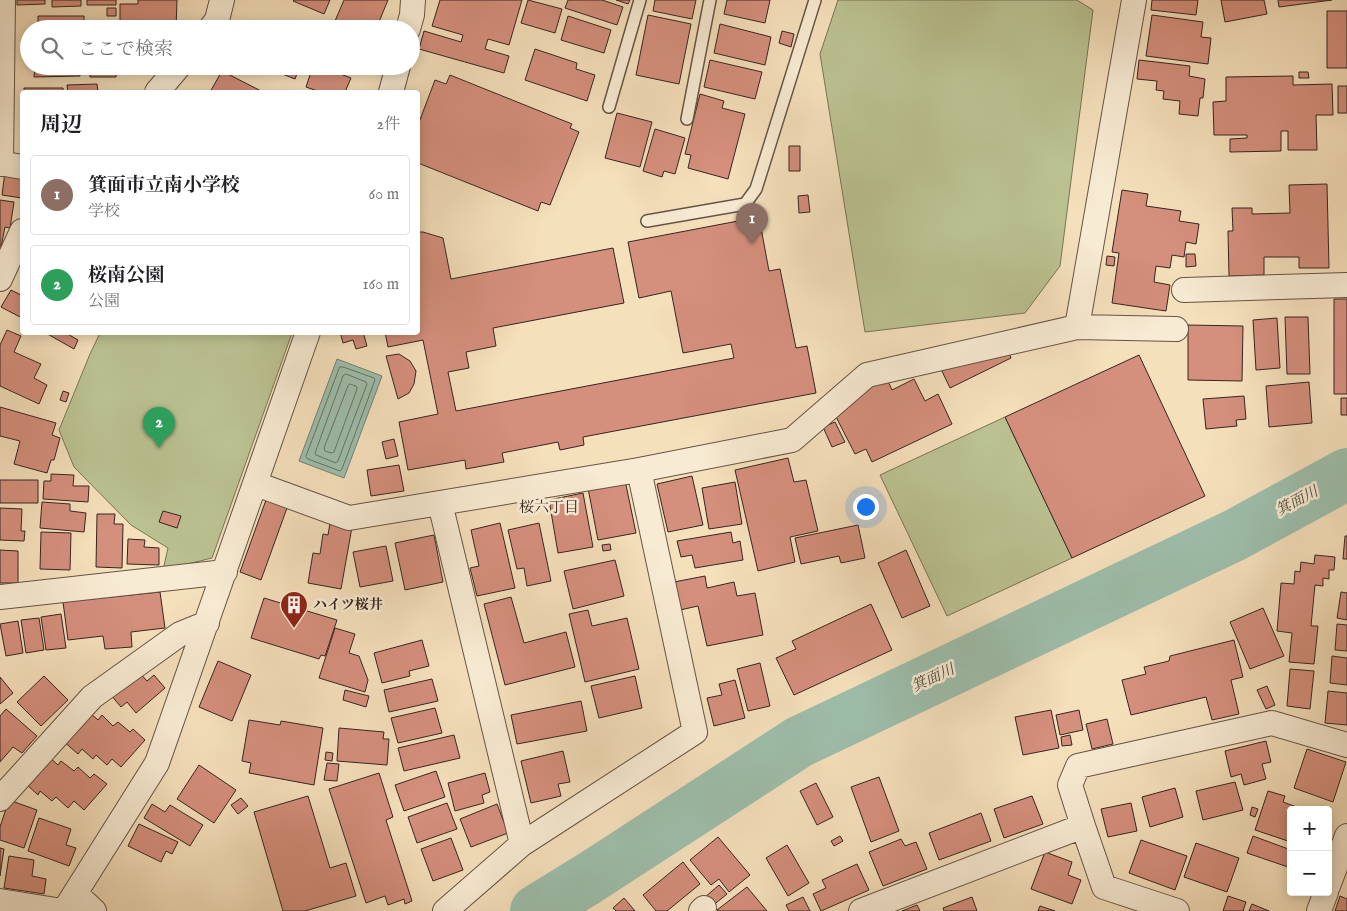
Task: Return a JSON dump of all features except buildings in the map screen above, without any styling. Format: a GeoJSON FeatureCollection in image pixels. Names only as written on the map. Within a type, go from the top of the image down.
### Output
{"type":"FeatureCollection","features":[{"type":"Feature","properties":{"kind":"street"},"geometry":{"type":"LineString","coordinates":[[3,0],[8,165]]}},
{"type":"Feature","properties":{"kind":"street"},"geometry":{"type":"LineString","coordinates":[[217,20],[222,0]]}},
{"type":"Feature","properties":{"kind":"street"},"geometry":{"type":"LineString","coordinates":[[411,20],[413,0]]}},
{"type":"Feature","properties":{"kind":"street"},"geometry":{"type":"LineString","coordinates":[[1077,327],[1134,0]]}},
{"type":"Feature","properties":{"kind":"street"},"geometry":{"type":"LineString","coordinates":[[159,90],[171,75]]}},
{"type":"Feature","properties":{"kind":"street"},"geometry":{"type":"LineString","coordinates":[[392,90],[396,75]]}},
{"type":"Feature","properties":{"kind":"street"},"geometry":{"type":"LineString","coordinates":[[0,279],[20,235]]}},
{"type":"Feature","properties":{"kind":"street"},"geometry":{"type":"LineString","coordinates":[[1184,290],[1347,285]]}},
{"type":"Feature","properties":{"kind":"street"},"geometry":{"type":"LineString","coordinates":[[256,484],[349,518],[440,504],[639,470],[792,440],[867,375],[1077,327],[1176,330]]}},
{"type":"Feature","properties":{"kind":"street"},"geometry":{"type":"LineString","coordinates":[[67,906],[157,763],[307,335]]}},
{"type":"Feature","properties":{"kind":"street"},"geometry":{"type":"LineString","coordinates":[[444,911],[522,844],[695,732],[639,470]]}},
{"type":"Feature","properties":{"kind":"street"},"geometry":{"type":"LineString","coordinates":[[440,504],[522,844]]}},
{"type":"Feature","properties":{"kind":"street"},"geometry":{"type":"LineString","coordinates":[[0,598],[225,572]]}},
{"type":"Feature","properties":{"kind":"street"},"geometry":{"type":"LineString","coordinates":[[0,799],[92,697],[180,634],[207,623]]}},
{"type":"Feature","properties":{"kind":"street"},"geometry":{"type":"LineString","coordinates":[[1177,911],[1104,887],[1082,826],[1070,785],[1078,766],[1272,722],[1347,745]]}},
{"type":"Feature","properties":{"kind":"street"},"geometry":{"type":"LineString","coordinates":[[860,911],[1082,826]]}},
{"type":"Feature","properties":{"kind":"street"},"geometry":{"type":"LineString","coordinates":[[1332,876],[1346,843]]}},
{"type":"Feature","properties":{"kind":"street"},"geometry":{"type":"LineString","coordinates":[[1319,911],[1325,896]]}},
{"type":"Feature","properties":{"kind":"street"},"geometry":{"type":"LineString","coordinates":[[0,901],[67,906],[94,911]]}},
{"type":"Feature","properties":{"kind":"lane"},"geometry":{"type":"LineString","coordinates":[[609,107],[640,0]]}},
{"type":"Feature","properties":{"kind":"lane"},"geometry":{"type":"LineString","coordinates":[[687,119],[710,0]]}},
{"type":"Feature","properties":{"kind":"lane"},"geometry":{"type":"LineString","coordinates":[[647,221],[745,204],[756,189],[815,0]]}},
{"type":"Feature","properties":{"kind":"shaded area"},"geometry":{"type":"Polygon","coordinates":[[[838,0],[1077,0],[1093,10],[1060,266],[1025,313],[865,332],[820,54],[838,0]]]}},
{"type":"Feature","properties":{"kind":"shaded area"},"geometry":{"type":"Polygon","coordinates":[[[99,335],[291,335],[212,558],[163,570],[168,548],[131,525],[74,467],[59,430],[99,335]]]}},
{"type":"Feature","properties":{"kind":"shaded area"},"geometry":{"type":"Polygon","coordinates":[[[1005,417],[1072,558],[947,616],[880,475],[1005,417]]]}},
{"type":"Feature","properties":{"kind":"water"},"geometry":{"type":"Polygon","coordinates":[[[337,359],[382,376],[344,478],[299,461],[337,359]]]}},
{"type":"Feature","properties":{"kind":"waterway","name":"箕面川"},"geometry":{"type":"LineString","coordinates":[[536,911],[799,742],[1235,535],[1347,474]]}},
{"type":"Feature","properties":{"kind":"place","name":"箕面市立南小学校"},"geometry":{"type":"Point","coordinates":[752,244]}},
{"type":"Feature","properties":{"kind":"place","name":"桜南公園"},"geometry":{"type":"Point","coordinates":[159,448]}},
{"type":"Feature","properties":{"kind":"place","name":"ハイツ桜井"},"geometry":{"type":"Point","coordinates":[294,629]}},
{"type":"Feature","properties":{"kind":"district","name":"桜六丁目"},"geometry":{"type":"Point","coordinates":[549,507]}}]}
